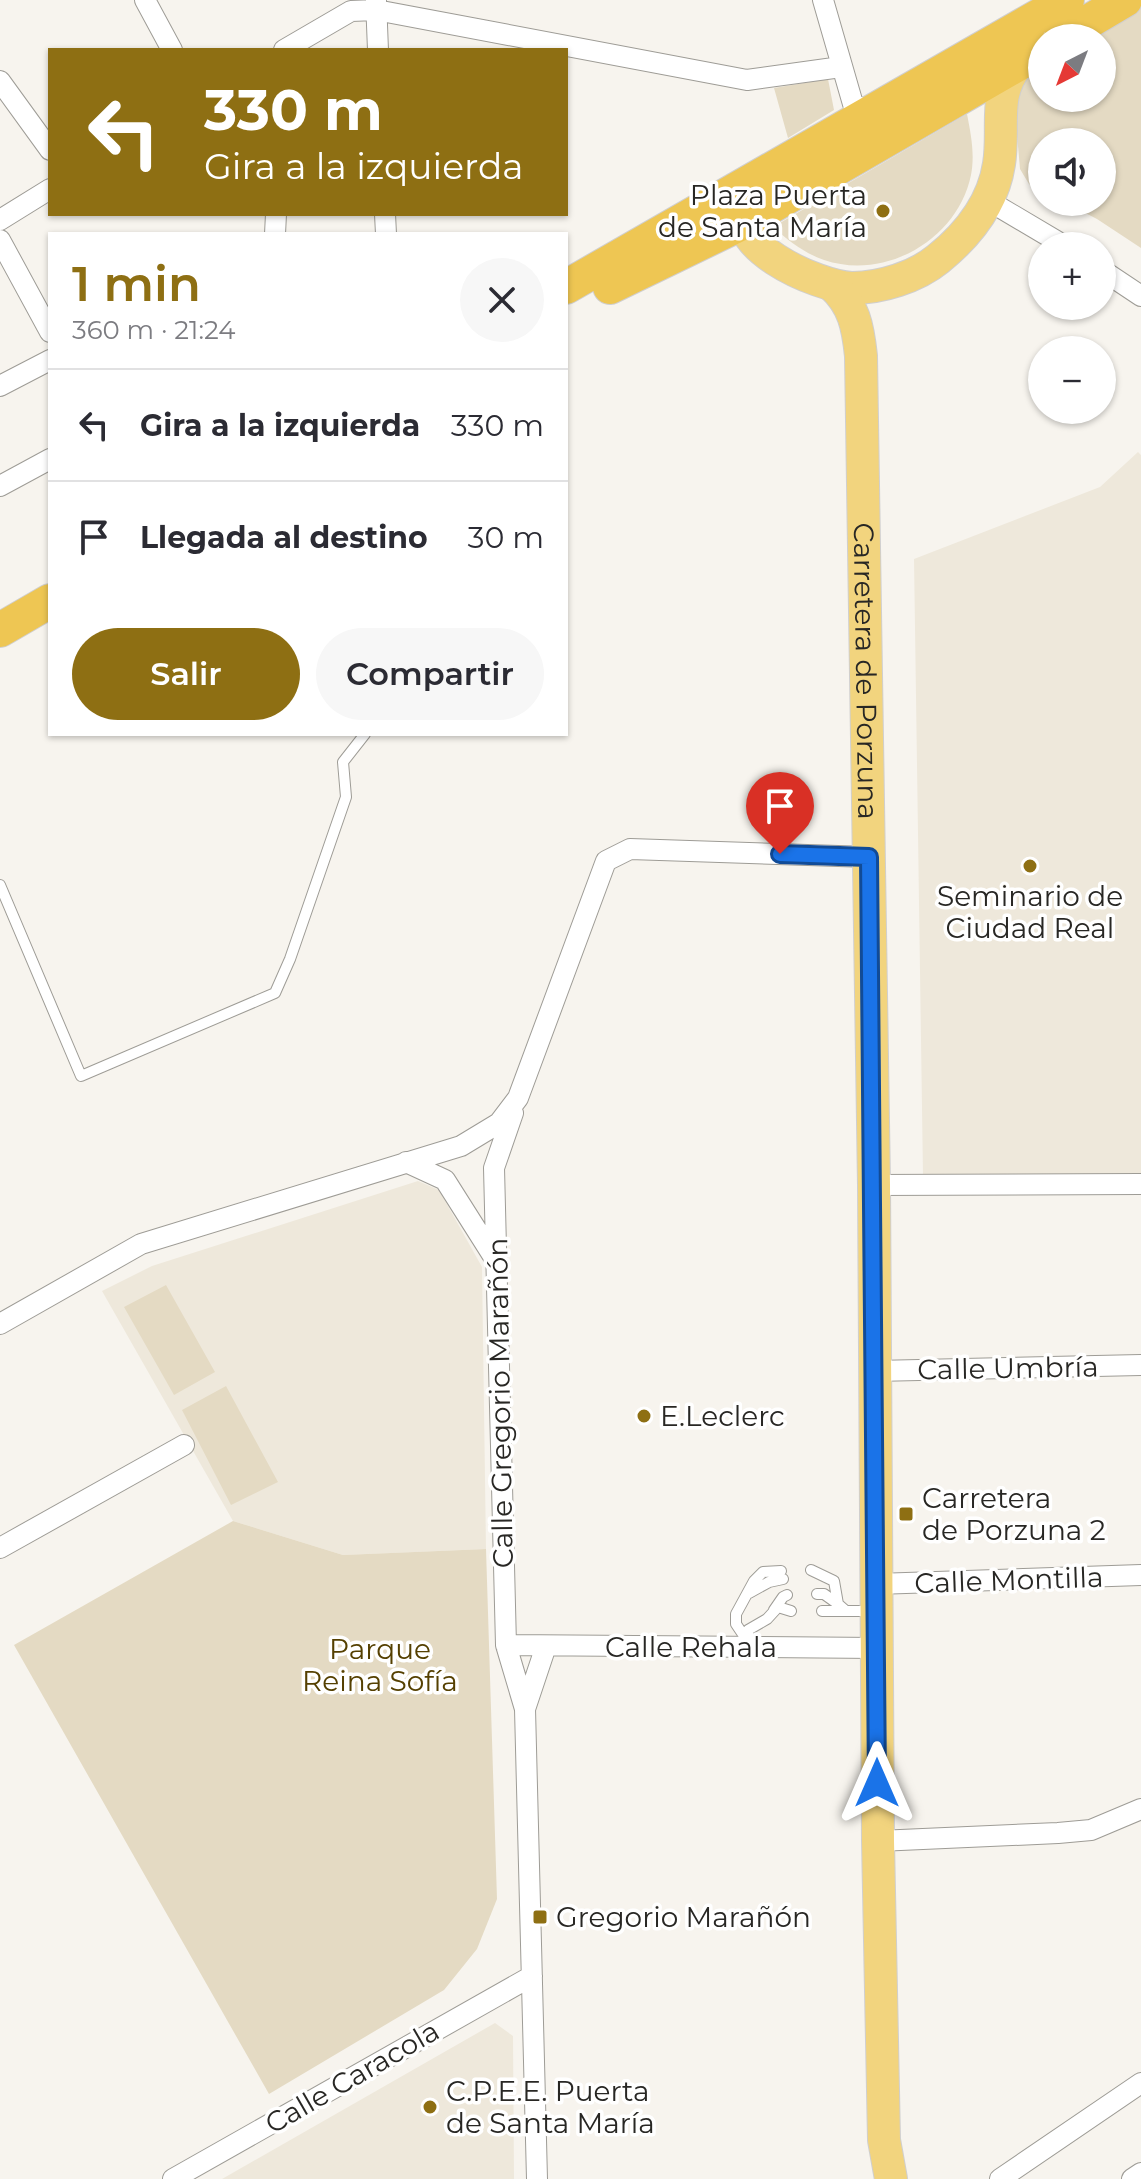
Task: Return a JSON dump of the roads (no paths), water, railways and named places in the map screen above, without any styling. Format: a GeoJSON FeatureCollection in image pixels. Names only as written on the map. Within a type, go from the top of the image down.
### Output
{"type":"FeatureCollection","features":[{"type":"Feature","properties":{"kind":"highway"},"geometry":{"type":"LineString","coordinates":[[568,286],[1067,0]]}},
{"type":"Feature","properties":{"kind":"highway"},"geometry":{"type":"LineString","coordinates":[[1085,24],[1125,0]]}},
{"type":"Feature","properties":{"kind":"highway"},"geometry":{"type":"LineString","coordinates":[[568,307],[744,222],[1028,58]]}},
{"type":"Feature","properties":{"kind":"highway"},"geometry":{"type":"LineString","coordinates":[[0,608],[48,582]]}},
{"type":"Feature","properties":{"kind":"highway"},"geometry":{"type":"LineString","coordinates":[[0,630],[48,602]]}},
{"type":"Feature","properties":{"kind":"main road"},"geometry":{"type":"LineString","coordinates":[[869,112],[859,127],[844,139],[749,200],[744,210],[744,222],[749,234],[771,256],[788,268],[832,285],[875,286],[901,278],[936,261],[965,234],[989,201],[1000,161],[1004,85],[1028,59]]}},
{"type":"Feature","properties":{"kind":"main road"},"geometry":{"type":"LineString","coordinates":[[942,72],[956,74],[985,94],[996,117],[1000,139]]}},
{"type":"Feature","properties":{"kind":"main road"},"geometry":{"type":"LineString","coordinates":[[704,241],[735,243],[771,256]]}},
{"type":"Feature","properties":{"kind":"main road"},"geometry":{"type":"LineString","coordinates":[[861,356],[877,312],[901,278]]}},
{"type":"Feature","properties":{"kind":"main road"},"geometry":{"type":"LineString","coordinates":[[832,285],[851,306],[858,328],[861,356]]}},
{"type":"Feature","properties":{"kind":"main road","name":"Carretera de Porzuna"},"geometry":{"type":"LineString","coordinates":[[861,356],[875,1371],[859,1602],[877,1648],[878,1841],[887,2167]]}},
{"type":"Feature","properties":{"kind":"street"},"geometry":{"type":"LineString","coordinates":[[145,0],[171,48]]}},
{"type":"Feature","properties":{"kind":"street"},"geometry":{"type":"LineString","coordinates":[[823,0],[853,104],[869,112]]}},
{"type":"Feature","properties":{"kind":"street"},"geometry":{"type":"LineString","coordinates":[[287,48],[351,11],[382,3],[747,80],[841,67]]}},
{"type":"Feature","properties":{"kind":"street"},"geometry":{"type":"LineString","coordinates":[[378,48],[382,3]]}},
{"type":"Feature","properties":{"kind":"street"},"geometry":{"type":"LineString","coordinates":[[3,90],[48,147]]}},
{"type":"Feature","properties":{"kind":"street"},"geometry":{"type":"LineString","coordinates":[[0,220],[48,190]]}},
{"type":"Feature","properties":{"kind":"street"},"geometry":{"type":"LineString","coordinates":[[989,201],[1041,232]]}},
{"type":"Feature","properties":{"kind":"street"},"geometry":{"type":"LineString","coordinates":[[0,240],[48,327]]}},
{"type":"Feature","properties":{"kind":"street"},"geometry":{"type":"LineString","coordinates":[[1116,279],[1141,296]]}},
{"type":"Feature","properties":{"kind":"street"},"geometry":{"type":"LineString","coordinates":[[0,386],[48,361]]}},
{"type":"Feature","properties":{"kind":"street"},"geometry":{"type":"LineString","coordinates":[[0,486],[48,460]]}},
{"type":"Feature","properties":{"kind":"street","name":"Calle Gregorio Marañón"},"geometry":{"type":"LineString","coordinates":[[537,2179],[525,1709],[506,1645],[494,1168],[606,861],[630,849],[869,857]]}},
{"type":"Feature","properties":{"kind":"street"},"geometry":{"type":"LineString","coordinates":[[0,1324],[141,1244],[461,1146],[499,1123],[518,1098]]}},
{"type":"Feature","properties":{"kind":"street"},"geometry":{"type":"LineString","coordinates":[[406,1162],[445,1180],[496,1260]]}},
{"type":"Feature","properties":{"kind":"street"},"geometry":{"type":"LineString","coordinates":[[874,1185],[1141,1184]]}},
{"type":"Feature","properties":{"kind":"street","name":"Calle Umbría"},"geometry":{"type":"LineString","coordinates":[[875,1371],[1141,1365]]}},
{"type":"Feature","properties":{"kind":"street"},"geometry":{"type":"LineString","coordinates":[[0,1547],[184,1445]]}},
{"type":"Feature","properties":{"kind":"street","name":"Calle Montilla"},"geometry":{"type":"LineString","coordinates":[[859,1602],[1141,1575]]}},
{"type":"Feature","properties":{"kind":"street","name":"Calle Rehala"},"geometry":{"type":"LineString","coordinates":[[506,1645],[877,1648]]}},
{"type":"Feature","properties":{"kind":"street","name":"Calle Gregorio Marañón"},"geometry":{"type":"LineString","coordinates":[[525,1709],[546,1646]]}},
{"type":"Feature","properties":{"kind":"street"},"geometry":{"type":"LineString","coordinates":[[878,1841],[1091,1830],[1141,1809]]}},
{"type":"Feature","properties":{"kind":"street","name":"Calle Caracola"},"geometry":{"type":"LineString","coordinates":[[173,2179],[532,1976]]}},
{"type":"Feature","properties":{"kind":"street"},"geometry":{"type":"LineString","coordinates":[[1000,2179],[1141,2083]]}},
{"type":"Feature","properties":{"kind":"street"},"geometry":{"type":"LineString","coordinates":[[1132,2179],[1141,2173]]}},
{"type":"Feature","properties":{"kind":"lane"},"geometry":{"type":"LineString","coordinates":[[0,885],[81,1076],[275,993],[290,959],[346,797],[343,762],[363,736]]}},
{"type":"Feature","properties":{"kind":"lane"},"geometry":{"type":"LineString","coordinates":[[750,1645],[736,1624],[736,1614],[754,1581],[763,1572],[782,1575]]}},
{"type":"Feature","properties":{"kind":"lane"},"geometry":{"type":"LineString","coordinates":[[815,1574],[834,1581],[859,1602]]}},
{"type":"Feature","properties":{"kind":"lane"},"geometry":{"type":"LineString","coordinates":[[817,1594],[859,1602]]}},
{"type":"Feature","properties":{"kind":"lane"},"geometry":{"type":"LineString","coordinates":[[750,1645],[748,1630],[767,1619],[787,1595]]}},
{"type":"Feature","properties":{"kind":"lane"},"geometry":{"type":"LineString","coordinates":[[822,1611],[859,1602]]}},
{"type":"Feature","properties":{"kind":"lane"},"geometry":{"type":"LineString","coordinates":[[774,1610],[778,1607],[791,1611]]}},
{"type":"Feature","properties":{"kind":"place","name":"Plaza Puerta de Santa María"},"geometry":{"type":"Point","coordinates":[883,211]}},
{"type":"Feature","properties":{"kind":"place","name":"Seminario de Ciudad Real"},"geometry":{"type":"Point","coordinates":[1030,866]}},
{"type":"Feature","properties":{"kind":"place","name":"E.Leclerc"},"geometry":{"type":"Point","coordinates":[644,1416]}},
{"type":"Feature","properties":{"kind":"place","name":"Carretera de Porzuna 2"},"geometry":{"type":"Point","coordinates":[906,1514]}},
{"type":"Feature","properties":{"kind":"place","name":"Gregorio Marañón"},"geometry":{"type":"Point","coordinates":[540,1917]}},
{"type":"Feature","properties":{"kind":"place","name":"C.P.E.E. Puerta de Santa María"},"geometry":{"type":"Point","coordinates":[430,2107]}},
{"type":"Feature","properties":{"kind":"park label","name":"Parque Reina Sofía"},"geometry":{"type":"Point","coordinates":[380,1665]}}]}
